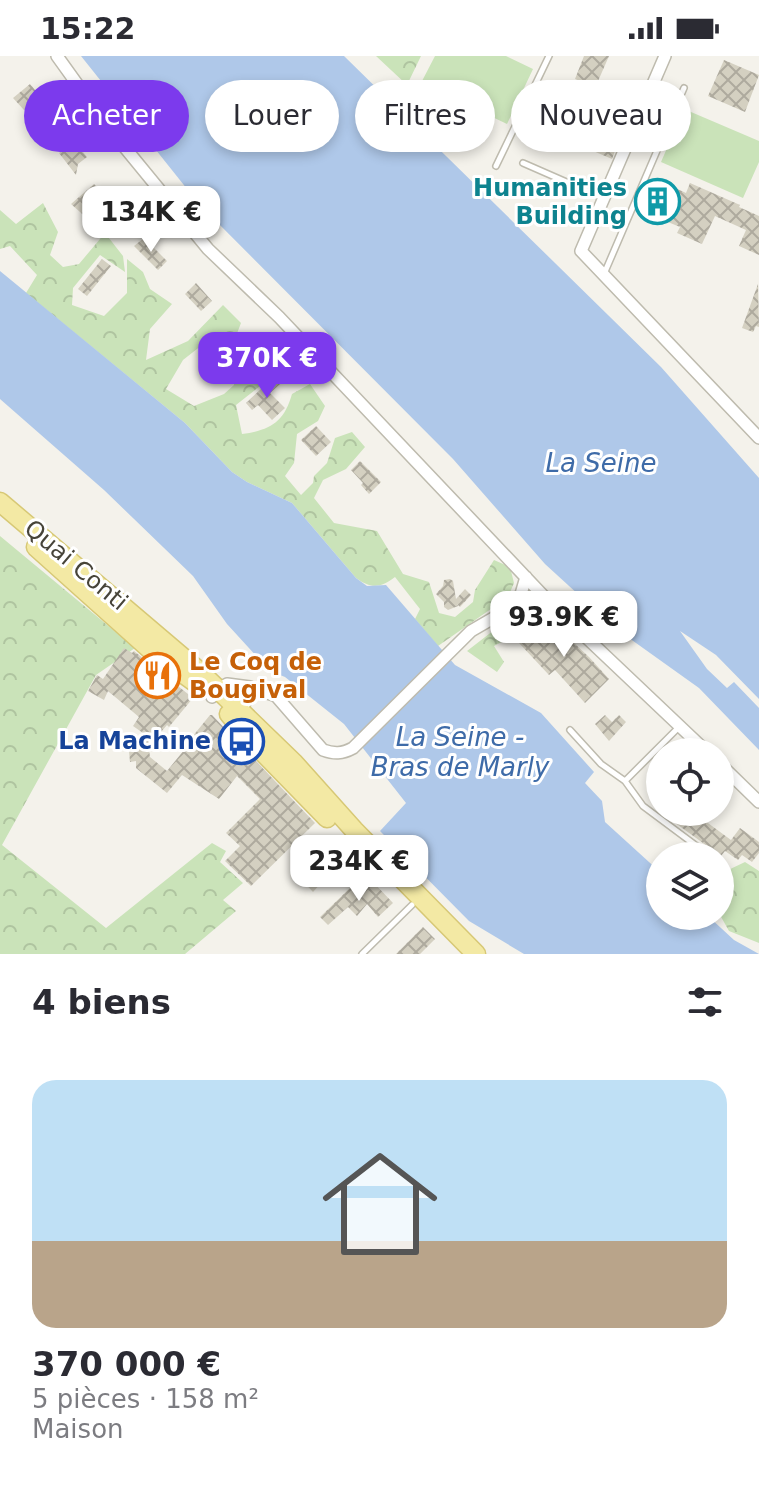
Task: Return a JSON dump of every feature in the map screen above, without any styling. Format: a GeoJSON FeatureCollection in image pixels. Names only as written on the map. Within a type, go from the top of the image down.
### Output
{"type":"FeatureCollection","features":[{"type":"Feature","properties":{"kind":"main road","name":"Quai Conti"},"geometry":{"type":"LineString","coordinates":[[0,502],[146,635]]}},
{"type":"Feature","properties":{"kind":"main road","name":"Quai Conti"},"geometry":{"type":"LineString","coordinates":[[0,516],[146,635]]}},
{"type":"Feature","properties":{"kind":"main road"},"geometry":{"type":"LineString","coordinates":[[146,635],[294,763],[354,830],[476,954]]}},
{"type":"Feature","properties":{"kind":"main road"},"geometry":{"type":"LineString","coordinates":[[236,713],[282,772],[461,954]]}},
{"type":"Feature","properties":{"kind":"street"},"geometry":{"type":"LineString","coordinates":[[57,56],[108,127],[208,249],[279,317],[553,606],[692,738]]}},
{"type":"Feature","properties":{"kind":"street"},"geometry":{"type":"LineString","coordinates":[[665,56],[581,251],[759,438]]}},
{"type":"Feature","properties":{"kind":"street"},"geometry":{"type":"LineString","coordinates":[[215,693],[227,684],[250,687],[276,696],[323,750],[340,753],[353,748],[471,631],[514,606],[526,577]]}},
{"type":"Feature","properties":{"kind":"street"},"geometry":{"type":"LineString","coordinates":[[514,606],[553,606]]}},
{"type":"Feature","properties":{"kind":"street"},"geometry":{"type":"LineString","coordinates":[[236,713],[245,703],[250,687]]}},
{"type":"Feature","properties":{"kind":"street"},"geometry":{"type":"LineString","coordinates":[[734,778],[759,802]]}},
{"type":"Feature","properties":{"kind":"lane"},"geometry":{"type":"LineString","coordinates":[[496,166],[549,56]]}},
{"type":"Feature","properties":{"kind":"lane"},"geometry":{"type":"LineString","coordinates":[[604,275],[657,152]]}},
{"type":"Feature","properties":{"kind":"lane"},"geometry":{"type":"LineString","coordinates":[[523,163],[603,198]]}},
{"type":"Feature","properties":{"kind":"lane"},"geometry":{"type":"LineString","coordinates":[[625,781],[680,726]]}},
{"type":"Feature","properties":{"kind":"lane"},"geometry":{"type":"LineString","coordinates":[[570,730],[601,764],[625,781],[643,806],[691,842]]}},
{"type":"Feature","properties":{"kind":"lane"},"geometry":{"type":"LineString","coordinates":[[362,954],[412,905]]}},
{"type":"Feature","properties":{"kind":"green space"},"geometry":{"type":"Polygon","coordinates":[[[376,56],[421,56],[409,80],[402,80],[376,56]]]}},
{"type":"Feature","properties":{"kind":"green space"},"geometry":{"type":"Polygon","coordinates":[[[435,56],[506,56],[533,69],[528,80],[511,80],[511,116],[507,124],[495,118],[495,80],[423,80],[435,56]]]}},
{"type":"Feature","properties":{"kind":"green space"},"geometry":{"type":"Polygon","coordinates":[[[691,112],[759,141],[759,162],[743,198],[661,162],[665,152],[691,152],[691,112]]]}},
{"type":"Feature","properties":{"kind":"green space"},"geometry":{"type":"Polygon","coordinates":[[[43,203],[58,232],[50,255],[63,267],[79,264],[105,233],[123,256],[125,272],[100,255],[73,288],[72,305],[104,316],[127,293],[127,259],[143,272],[150,289],[172,304],[150,329],[146,360],[188,341],[223,305],[241,323],[236,336],[216,334],[183,360],[166,389],[194,406],[224,394],[234,385],[235,369],[274,345],[293,361],[282,378],[274,375],[236,405],[242,434],[275,423],[285,412],[292,394],[310,384],[325,406],[318,421],[297,434],[294,463],[285,476],[301,495],[327,463],[335,438],[352,432],[365,447],[346,469],[323,480],[314,498],[334,523],[377,531],[403,574],[429,582],[439,613],[455,617],[473,602],[475,590],[494,560],[510,567],[514,583],[508,597],[438,646],[415,619],[420,609],[395,577],[376,586],[356,578],[292,503],[232,472],[185,423],[26,293],[37,275],[10,246],[0,249],[0,210],[16,224],[43,203]]]}},
{"type":"Feature","properties":{"kind":"green space"},"geometry":{"type":"Polygon","coordinates":[[[0,536],[135,648],[96,675],[2,845],[106,928],[212,843],[226,851],[220,862],[243,883],[223,900],[236,911],[185,954],[0,954],[0,536]]]}},
{"type":"Feature","properties":{"kind":"green space"},"geometry":{"type":"Polygon","coordinates":[[[528,613],[539,618],[523,631],[494,646],[504,662],[497,672],[467,651],[498,627],[528,613]]]}},
{"type":"Feature","properties":{"kind":"green space"},"geometry":{"type":"Polygon","coordinates":[[[745,862],[759,871],[759,943],[728,930],[734,930],[734,867],[745,862]]]}},
{"type":"Feature","properties":{"kind":"water","name":"La Seine"},"geometry":{"type":"Polygon","coordinates":[[[81,56],[344,56],[368,80],[355,80],[355,152],[442,152],[661,367],[759,478],[759,699],[716,655],[680,631],[707,669],[727,688],[734,682],[759,708],[759,750],[699,688],[615,628],[545,564],[453,459],[199,204],[158,152],[189,152],[189,80],[100,80],[81,56]]]}},
{"type":"Feature","properties":{"kind":"water","name":"La Seine - Bras de Marly"},"geometry":{"type":"Polygon","coordinates":[[[0,271],[185,423],[232,472],[292,503],[356,578],[367,586],[386,585],[455,665],[541,713],[594,772],[585,783],[602,801],[605,822],[646,859],[646,930],[723,930],[759,954],[524,954],[469,921],[380,831],[406,803],[344,724],[260,660],[227,624],[193,576],[104,490],[0,399],[0,271]]]}},
{"type":"Feature","properties":{"kind":"building"},"geometry":{"type":"Polygon","coordinates":[[[584,56],[609,56],[598,80],[575,79],[584,56]]]}},
{"type":"Feature","properties":{"kind":"building"},"geometry":{"type":"Polygon","coordinates":[[[724,60],[759,75],[745,112],[708,96],[724,60]]]}},
{"type":"Feature","properties":{"kind":"building"},"geometry":{"type":"Polygon","coordinates":[[[24,89],[24,110],[13,98],[24,89]]]}},
{"type":"Feature","properties":{"kind":"building"},"geometry":{"type":"Polygon","coordinates":[[[83,152],[87,157],[78,164],[76,175],[59,153],[83,152]]]}},
{"type":"Feature","properties":{"kind":"building"},"geometry":{"type":"Polygon","coordinates":[[[596,152],[615,152],[612,159],[596,152]]]}},
{"type":"Feature","properties":{"kind":"building"},"geometry":{"type":"Polygon","coordinates":[[[660,181],[686,193],[690,183],[759,216],[759,255],[739,246],[746,230],[715,216],[702,244],[677,233],[680,227],[646,213],[660,181]]]}},
{"type":"Feature","properties":{"kind":"building"},"geometry":{"type":"Polygon","coordinates":[[[94,184],[108,198],[89,220],[71,204],[94,184]]]}},
{"type":"Feature","properties":{"kind":"building"},"geometry":{"type":"Polygon","coordinates":[[[144,238],[167,261],[158,270],[134,246],[144,238]]]}},
{"type":"Feature","properties":{"kind":"building"},"geometry":{"type":"Polygon","coordinates":[[[102,259],[111,266],[87,296],[78,289],[102,259]]]}},
{"type":"Feature","properties":{"kind":"building"},"geometry":{"type":"Polygon","coordinates":[[[196,283],[212,301],[201,311],[185,294],[196,283]]]}},
{"type":"Feature","properties":{"kind":"building"},"geometry":{"type":"Polygon","coordinates":[[[758,284],[759,327],[756,326],[753,332],[742,328],[758,284]]]}},
{"type":"Feature","properties":{"kind":"building"},"geometry":{"type":"Polygon","coordinates":[[[219,339],[227,348],[217,358],[229,370],[226,373],[231,378],[224,384],[202,358],[219,339]]]}},
{"type":"Feature","properties":{"kind":"building"},"geometry":{"type":"Polygon","coordinates":[[[274,377],[280,384],[270,393],[285,408],[272,420],[258,405],[252,410],[246,403],[274,377]]]}},
{"type":"Feature","properties":{"kind":"building"},"geometry":{"type":"Polygon","coordinates":[[[316,426],[331,442],[316,456],[301,440],[316,426]]]}},
{"type":"Feature","properties":{"kind":"building"},"geometry":{"type":"Polygon","coordinates":[[[360,461],[381,482],[369,494],[351,470],[360,461]]]}},
{"type":"Feature","properties":{"kind":"building"},"geometry":{"type":"Polygon","coordinates":[[[450,579],[456,599],[465,589],[471,595],[460,607],[457,604],[448,610],[436,594],[444,580],[450,579]]]}},
{"type":"Feature","properties":{"kind":"building"},"geometry":{"type":"Polygon","coordinates":[[[546,617],[609,679],[585,703],[555,670],[549,675],[519,643],[546,617]]]}},
{"type":"Feature","properties":{"kind":"building"},"geometry":{"type":"Polygon","coordinates":[[[124,648],[132,653],[134,651],[193,698],[155,739],[149,749],[150,757],[167,771],[212,715],[315,823],[251,886],[225,861],[240,846],[226,833],[260,799],[237,776],[219,799],[182,775],[167,793],[136,768],[136,761],[130,762],[129,751],[134,750],[134,744],[143,733],[133,726],[139,717],[108,691],[104,700],[88,691],[97,675],[103,679],[124,648]]]}},
{"type":"Feature","properties":{"kind":"building"},"geometry":{"type":"Polygon","coordinates":[[[605,715],[612,722],[619,715],[626,722],[609,741],[595,724],[605,715]]]}},
{"type":"Feature","properties":{"kind":"building"},"geometry":{"type":"Polygon","coordinates":[[[679,826],[712,826],[731,840],[740,828],[759,842],[759,853],[752,862],[742,855],[738,860],[734,857],[734,842],[702,842],[679,826]]]}},
{"type":"Feature","properties":{"kind":"building"},"geometry":{"type":"Polygon","coordinates":[[[327,844],[342,860],[313,892],[295,873],[327,844]]]}},
{"type":"Feature","properties":{"kind":"building"},"geometry":{"type":"Polygon","coordinates":[[[373,882],[393,903],[378,917],[367,904],[357,916],[348,907],[328,925],[320,917],[351,887],[356,893],[363,885],[367,889],[373,882]]]}},
{"type":"Feature","properties":{"kind":"building"},"geometry":{"type":"Polygon","coordinates":[[[423,927],[435,939],[420,954],[396,954],[423,927]]]}},
{"type":"Feature","properties":{"kind":"place","name":"Humanities Building"},"geometry":{"type":"Point","coordinates":[658,202]}},
{"type":"Feature","properties":{"kind":"place","name":"Le Coq de Bougival"},"geometry":{"type":"Point","coordinates":[158,676]}},
{"type":"Feature","properties":{"kind":"place","name":"La Machine"},"geometry":{"type":"Point","coordinates":[242,741]}}]}
